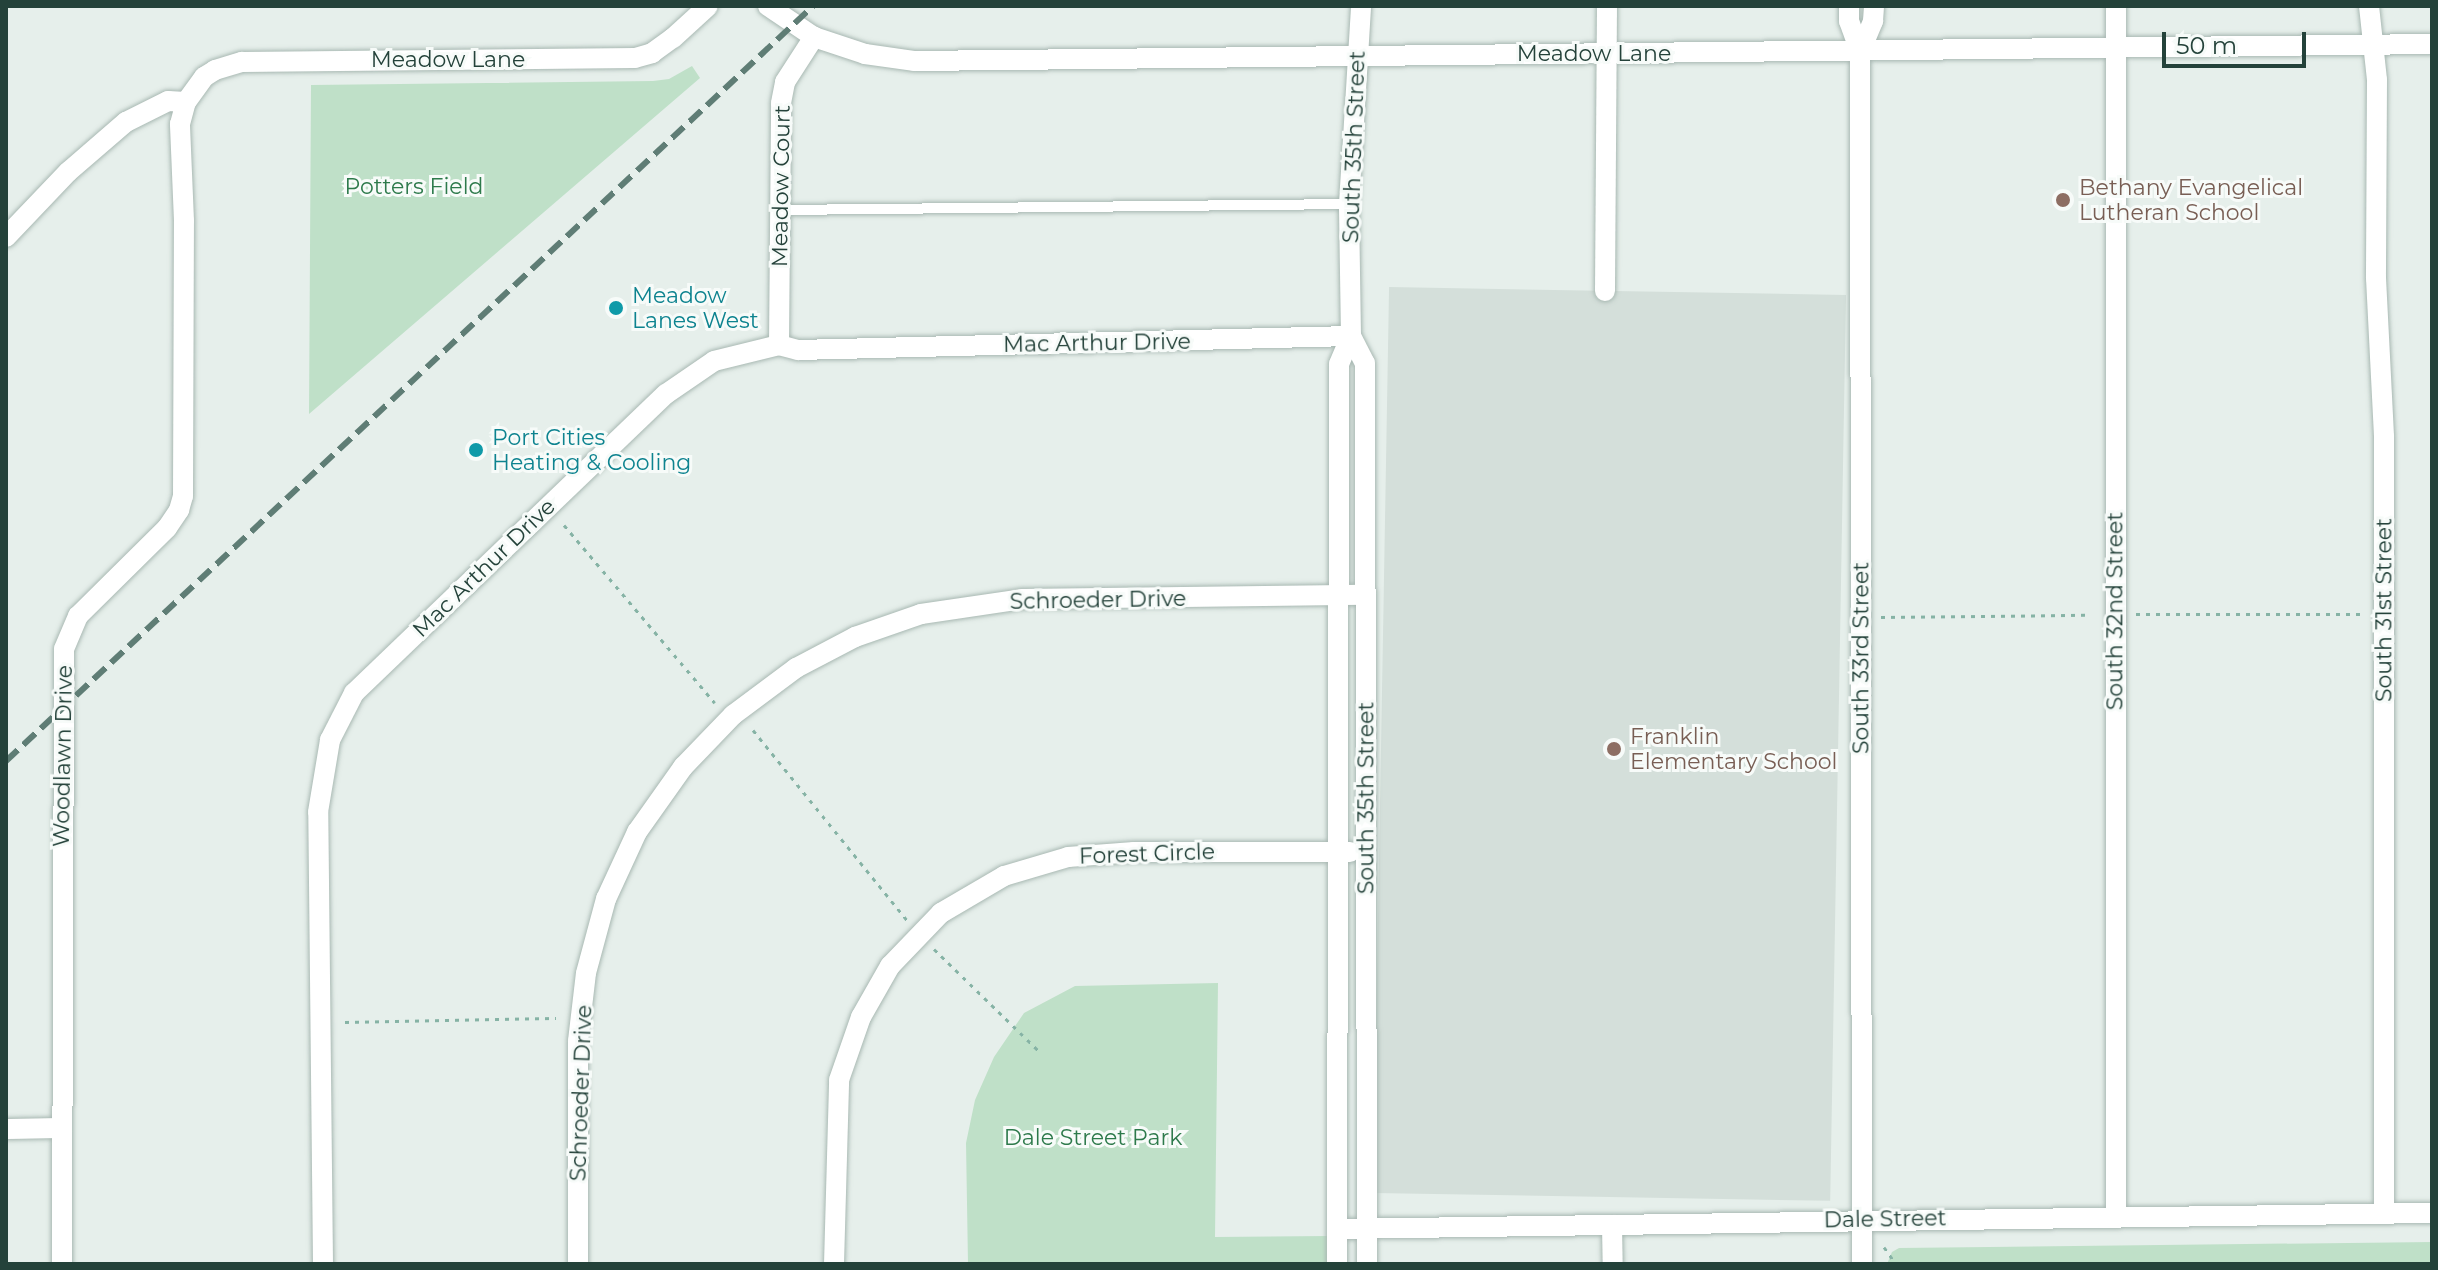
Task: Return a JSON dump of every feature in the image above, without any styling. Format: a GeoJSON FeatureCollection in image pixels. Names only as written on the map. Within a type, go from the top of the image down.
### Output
{"type":"FeatureCollection","features":[{"type":"Feature","properties":{"kind":"street","name":"Meadow Lane"},"geometry":{"type":"LineString","coordinates":[[186,102],[204,77],[242,62],[635,58],[652,53],[708,6]]}},
{"type":"Feature","properties":{"kind":"street","name":"Meadow Lane"},"geometry":{"type":"LineString","coordinates":[[768,6],[814,37],[865,54],[914,61],[2432,44]]}},
{"type":"Feature","properties":{"kind":"street","name":"South 35th Street"},"geometry":{"type":"LineString","coordinates":[[1337,1264],[1339,364],[1351,336],[1349,204],[1361,6]]}},
{"type":"Feature","properties":{"kind":"street"},"geometry":{"type":"LineString","coordinates":[[1605,291],[1607,6]]}},
{"type":"Feature","properties":{"kind":"street"},"geometry":{"type":"LineString","coordinates":[[1849,6],[1849,21],[1860,52]]}},
{"type":"Feature","properties":{"kind":"street"},"geometry":{"type":"LineString","coordinates":[[1860,52],[1873,21],[1874,6]]}},
{"type":"Feature","properties":{"kind":"street","name":"South 32nd Street"},"geometry":{"type":"LineString","coordinates":[[2116,6],[2116,1217]]}},
{"type":"Feature","properties":{"kind":"street","name":"South 31st Street"},"geometry":{"type":"LineString","coordinates":[[2369,6],[2377,80],[2376,278],[2384,437],[2384,1214]]}},
{"type":"Feature","properties":{"kind":"street","name":"Meadow Court"},"geometry":{"type":"LineString","coordinates":[[779,345],[785,82],[814,37]]}},
{"type":"Feature","properties":{"kind":"street","name":"South 33rd Street"},"geometry":{"type":"LineString","coordinates":[[1860,52],[1862,1264]]}},
{"type":"Feature","properties":{"kind":"street"},"geometry":{"type":"LineString","coordinates":[[6,237],[68,172],[126,122],[168,101],[186,102]]}},
{"type":"Feature","properties":{"kind":"street","name":"Woodlawn Drive"},"geometry":{"type":"LineString","coordinates":[[62,1264],[64,649],[78,616],[167,528],[179,510],[183,496],[184,221],[180,124],[186,102]]}},
{"type":"Feature","properties":{"kind":"street","name":"South 35th Street"},"geometry":{"type":"LineString","coordinates":[[1351,336],[1365,363],[1367,1264]]}},
{"type":"Feature","properties":{"kind":"street","name":"Mac Arthur Drive"},"geometry":{"type":"LineString","coordinates":[[323,1264],[318,812],[330,740],[354,693],[666,394],[714,361],[779,345],[798,350],[1351,336]]}},
{"type":"Feature","properties":{"kind":"street","name":"Schroeder Drive"},"geometry":{"type":"LineString","coordinates":[[578,1264],[578,1041],[586,973],[606,899],[637,832],[683,767],[733,715],[796,668],[855,637],[921,614],[1022,599],[1365,595]]}},
{"type":"Feature","properties":{"kind":"street","name":"Forest Circle"},"geometry":{"type":"LineString","coordinates":[[834,1264],[839,1080],[861,1017],[890,966],[941,913],[1004,876],[1068,857],[1134,852],[1366,852]]}},
{"type":"Feature","properties":{"kind":"street"},"geometry":{"type":"LineString","coordinates":[[6,1129],[62,1128]]}},
{"type":"Feature","properties":{"kind":"street","name":"Dale Street"},"geometry":{"type":"LineString","coordinates":[[1337,1229],[2432,1213]]}},
{"type":"Feature","properties":{"kind":"street"},"geometry":{"type":"LineString","coordinates":[[1612,1225],[1613,1264]]}},
{"type":"Feature","properties":{"kind":"lane"},"geometry":{"type":"LineString","coordinates":[[780,210],[1349,204]]}},
{"type":"Feature","properties":{"kind":"path"},"geometry":{"type":"LineString","coordinates":[[564,525],[715,703]]}},
{"type":"Feature","properties":{"kind":"path"},"geometry":{"type":"LineString","coordinates":[[2132,614],[2360,614]]}},
{"type":"Feature","properties":{"kind":"path"},"geometry":{"type":"LineString","coordinates":[[1881,617],[2085,615]]}},
{"type":"Feature","properties":{"kind":"path"},"geometry":{"type":"LineString","coordinates":[[753,730],[919,935],[984,993],[1038,1050]]}},
{"type":"Feature","properties":{"kind":"path"},"geometry":{"type":"LineString","coordinates":[[345,1022],[556,1018]]}},
{"type":"Feature","properties":{"kind":"path"},"geometry":{"type":"LineString","coordinates":[[1884,1247],[1896,1264]]}},
{"type":"Feature","properties":{"kind":"shaded area","name":"Franklin Elementary School"},"geometry":{"type":"Polygon","coordinates":[[[1389,287],[1846,295],[1830,1201],[1373,1193],[1389,287]]]}},
{"type":"Feature","properties":{"kind":"green space","name":"Potters Field"},"geometry":{"type":"Polygon","coordinates":[[[692,66],[700,78],[309,414],[311,85],[653,81],[669,79],[692,66]]]}},
{"type":"Feature","properties":{"kind":"green space","name":"Dale Street Park"},"geometry":{"type":"Polygon","coordinates":[[[1218,983],[1215,1237],[1329,1236],[1329,1264],[968,1264],[966,1143],[975,1100],[994,1057],[1024,1013],[1075,986],[1218,983]]]}},
{"type":"Feature","properties":{"kind":"green space"},"geometry":{"type":"Polygon","coordinates":[[[2432,1242],[2432,1264],[1887,1264],[1892,1252],[1899,1248],[2432,1242]]]}},
{"type":"Feature","properties":{"kind":"railway"},"geometry":{"type":"LineString","coordinates":[[6,761],[813,6]]}},
{"type":"Feature","properties":{"kind":"place","name":"Bethany Evangelical Lutheran School"},"geometry":{"type":"Point","coordinates":[2063,200]}},
{"type":"Feature","properties":{"kind":"place","name":"Meadow Lanes West"},"geometry":{"type":"Point","coordinates":[616,308]}},
{"type":"Feature","properties":{"kind":"place","name":"Port Cities Heating & Cooling"},"geometry":{"type":"Point","coordinates":[476,450]}},
{"type":"Feature","properties":{"kind":"place","name":"Franklin Elementary School"},"geometry":{"type":"Point","coordinates":[1614,749]}}]}
